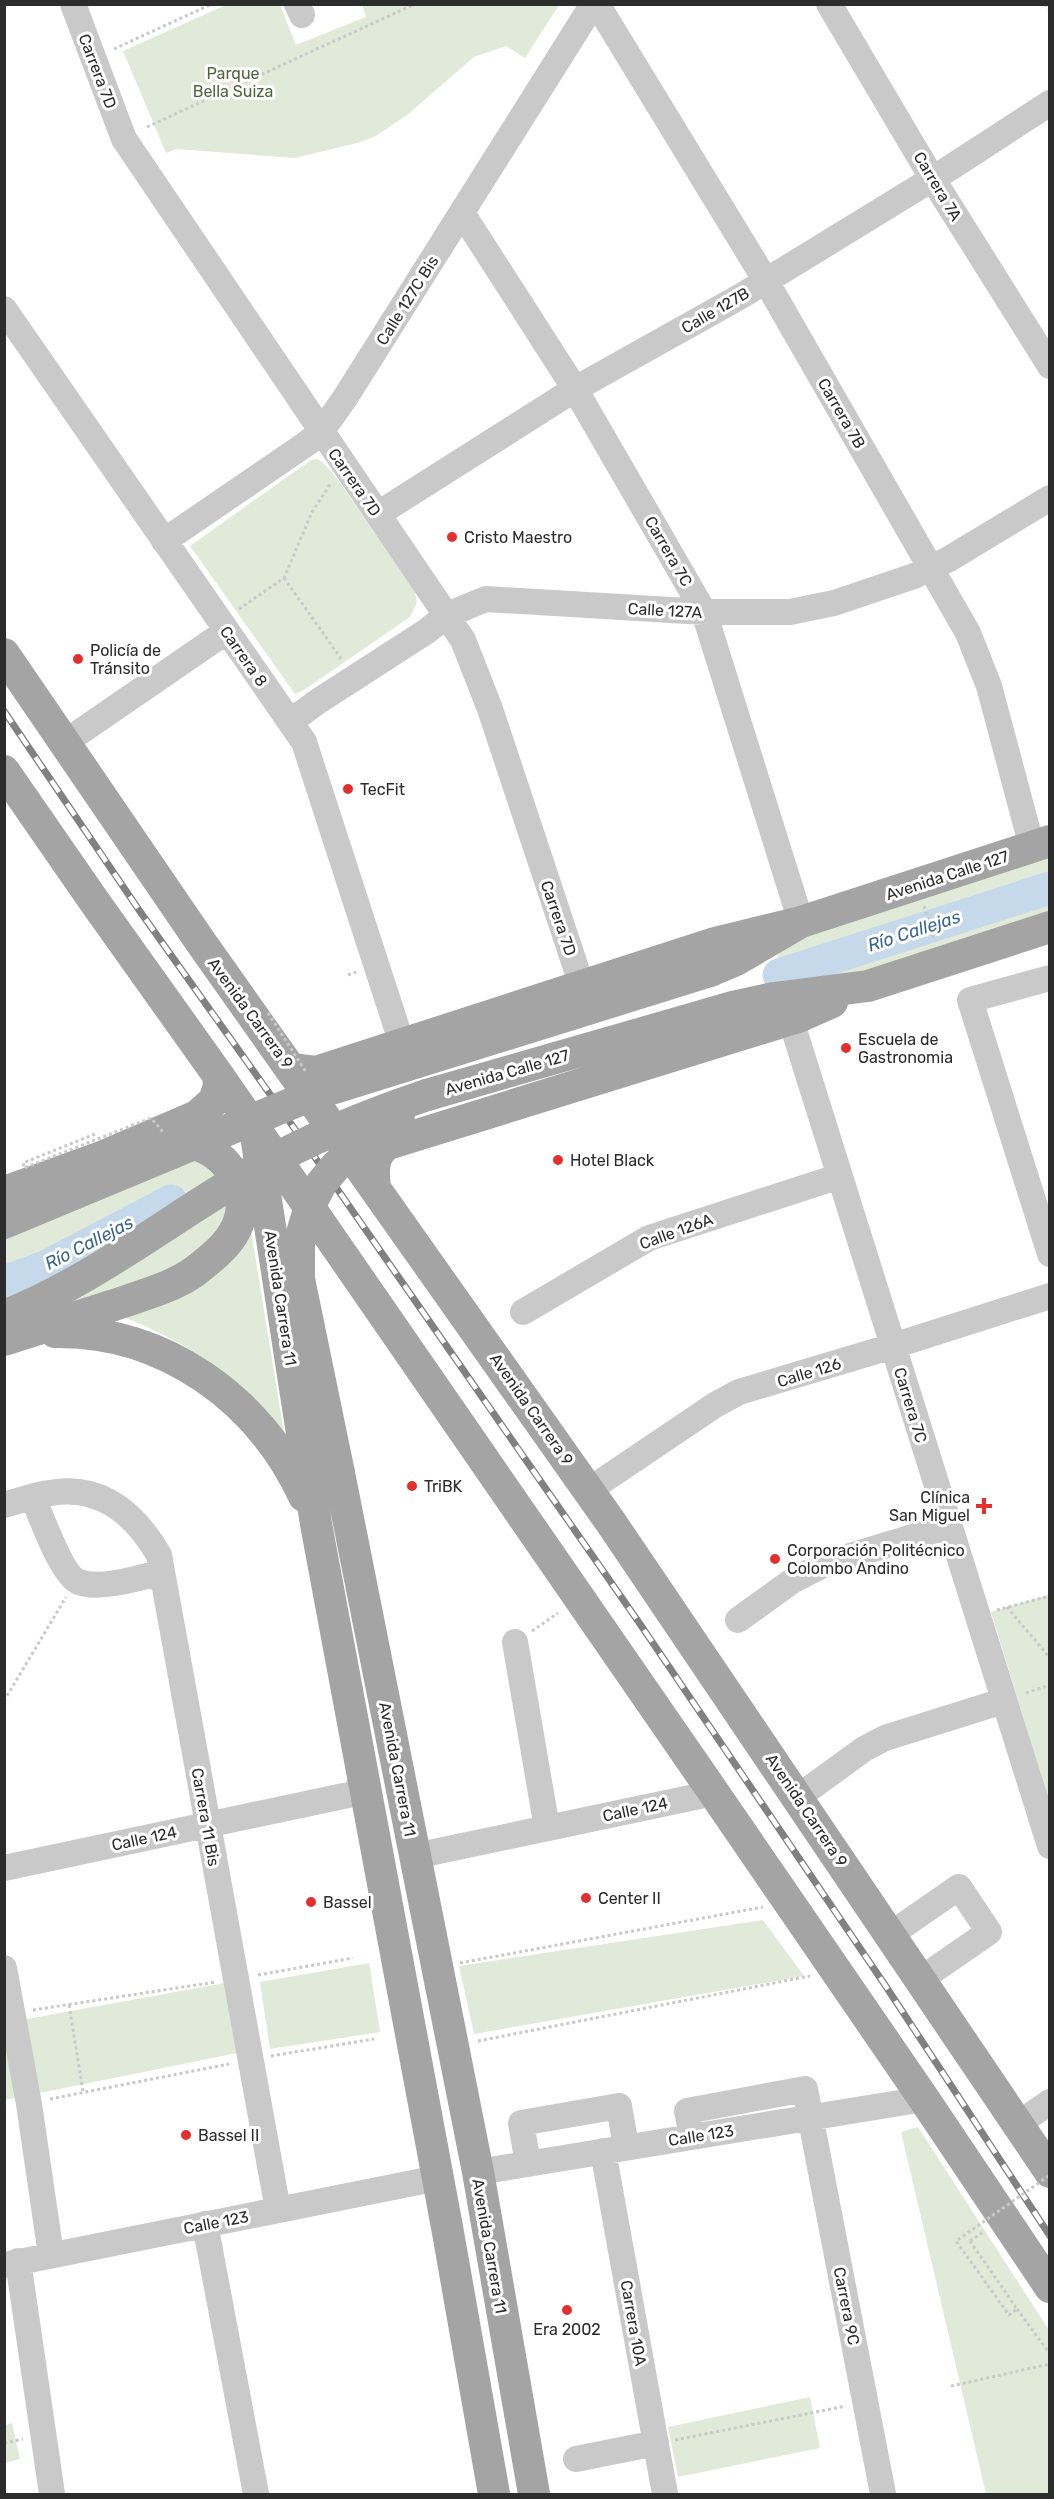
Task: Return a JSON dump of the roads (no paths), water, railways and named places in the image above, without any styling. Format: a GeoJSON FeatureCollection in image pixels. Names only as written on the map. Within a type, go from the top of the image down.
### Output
{"type":"FeatureCollection","features":[{"type":"Feature","properties":{"kind":"main road","name":"Avenida Carrera 9"},"geometry":{"type":"LineString","coordinates":[[4,654],[200,941],[301,1074],[375,1188],[589,1490],[891,1934],[1050,2173]]}},
{"type":"Feature","properties":{"kind":"main road"},"geometry":{"type":"LineString","coordinates":[[4,771],[255,1128],[714,1792],[1050,2287]]}},
{"type":"Feature","properties":{"kind":"main road","name":"Avenida Calle 127"},"geometry":{"type":"LineString","coordinates":[[4,1223],[312,1095],[710,971],[736,960],[801,922],[1041,844]]}},
{"type":"Feature","properties":{"kind":"main road"},"geometry":{"type":"LineString","coordinates":[[301,1074],[316,1072],[715,943],[801,922]]}},
{"type":"Feature","properties":{"kind":"main road","name":"Avenida Calle 127"},"geometry":{"type":"LineString","coordinates":[[13,1329],[77,1281],[256,1169],[347,1123],[427,1095],[733,1007],[774,998],[868,986],[1050,927]]}},
{"type":"Feature","properties":{"kind":"main road"},"geometry":{"type":"LineString","coordinates":[[375,1188],[376,1157],[379,1150],[388,1144],[788,1020],[868,986]]}},
{"type":"Feature","properties":{"kind":"main road"},"geometry":{"type":"LineString","coordinates":[[4,1192],[99,1145],[203,1113],[211,1106],[216,1095],[218,1075]]}},
{"type":"Feature","properties":{"kind":"main road","name":"Avenida Carrera 11"},"geometry":{"type":"LineString","coordinates":[[427,1095],[364,1140],[336,1166],[321,1184],[311,1203],[301,1234],[299,1279],[478,2172],[534,2494]]}},
{"type":"Feature","properties":{"kind":"main road","name":"Avenida Carrera 11"},"geometry":{"type":"LineString","coordinates":[[255,1128],[316,1524],[362,1793],[494,2494]]}},
{"type":"Feature","properties":{"kind":"main road"},"geometry":{"type":"LineString","coordinates":[[13,1329],[169,1285],[192,1273],[213,1257],[234,1232],[240,1218],[242,1204],[239,1184],[231,1168],[213,1151],[182,1142],[99,1145]]}},
{"type":"Feature","properties":{"kind":"main road"},"geometry":{"type":"LineString","coordinates":[[13,1329],[97,1334],[134,1342],[169,1356],[202,1375],[232,1398],[259,1425],[282,1455],[316,1524]]}},
{"type":"Feature","properties":{"kind":"street","name":"Carrera 7D"},"geometry":{"type":"LineString","coordinates":[[73,4],[124,139],[447,615],[466,647],[490,709],[582,986]]}},
{"type":"Feature","properties":{"kind":"street","name":"Calle 127C Bis"},"geometry":{"type":"LineString","coordinates":[[164,541],[293,454],[321,432],[595,4]]}},
{"type":"Feature","properties":{"kind":"street","name":"Carrera 7B"},"geometry":{"type":"LineString","coordinates":[[595,4],[766,281],[953,604],[980,659],[1041,844]]}},
{"type":"Feature","properties":{"kind":"street","name":"Carrera 7A"},"geometry":{"type":"LineString","coordinates":[[829,4],[932,178],[1050,366]]}},
{"type":"Feature","properties":{"kind":"street","name":"Calle 127B"},"geometry":{"type":"LineString","coordinates":[[378,514],[574,389],[766,281],[1050,103]]}},
{"type":"Feature","properties":{"kind":"street","name":"Carrera 7C"},"geometry":{"type":"LineString","coordinates":[[462,213],[574,389],[704,612],[801,922]]}},
{"type":"Feature","properties":{"kind":"street","name":"Carrera 8"},"geometry":{"type":"LineString","coordinates":[[4,309],[164,541],[231,622],[304,742],[402,1044]]}},
{"type":"Feature","properties":{"kind":"street","name":"Calle 127A"},"geometry":{"type":"LineString","coordinates":[[290,722],[427,631],[447,615],[486,599],[704,612],[790,612],[834,603],[914,576],[932,568],[1050,498]]}},
{"type":"Feature","properties":{"kind":"street"},"geometry":{"type":"LineString","coordinates":[[64,743],[231,622]]}},
{"type":"Feature","properties":{"kind":"street"},"geometry":{"type":"LineString","coordinates":[[1050,978],[970,1000],[1050,1254]]}},
{"type":"Feature","properties":{"kind":"street"},"geometry":{"type":"LineString","coordinates":[[733,1007],[771,1009],[788,1020]]}},
{"type":"Feature","properties":{"kind":"street","name":"Carrera 7C"},"geometry":{"type":"LineString","coordinates":[[788,1020],[795,1033],[1050,1846]]}},
{"type":"Feature","properties":{"kind":"street","name":"Calle 126A"},"geometry":{"type":"LineString","coordinates":[[523,1312],[649,1238],[840,1176]]}},
{"type":"Feature","properties":{"kind":"street","name":"Calle 126"},"geometry":{"type":"LineString","coordinates":[[589,1490],[739,1392],[1050,1296]]}},
{"type":"Feature","properties":{"kind":"street","name":"Carrera 11 Bis"},"geometry":{"type":"LineString","coordinates":[[42,1494],[78,1492],[104,1499],[127,1513],[146,1532],[159,1555],[278,2210]]}},
{"type":"Feature","properties":{"kind":"street"},"geometry":{"type":"LineString","coordinates":[[4,1505],[42,1494],[62,1563],[76,1581],[92,1585],[162,1572]]}},
{"type":"Feature","properties":{"kind":"street"},"geometry":{"type":"LineString","coordinates":[[738,1620],[792,1581],[827,1563],[948,1526]]}},
{"type":"Feature","properties":{"kind":"street"},"geometry":{"type":"LineString","coordinates":[[515,1642],[547,1828]]}},
{"type":"Feature","properties":{"kind":"street"},"geometry":{"type":"LineString","coordinates":[[798,1797],[864,1749],[885,1738],[1003,1701]]}},
{"type":"Feature","properties":{"kind":"street","name":"Calle 124"},"geometry":{"type":"LineString","coordinates":[[415,1856],[714,1792]]}},
{"type":"Feature","properties":{"kind":"street","name":"Calle 124"},"geometry":{"type":"LineString","coordinates":[[4,1868],[362,1793]]}},
{"type":"Feature","properties":{"kind":"street"},"geometry":{"type":"LineString","coordinates":[[891,1934],[958,1887],[989,1932],[921,1979]]}},
{"type":"Feature","properties":{"kind":"street"},"geometry":{"type":"LineString","coordinates":[[4,1968],[29,2104],[51,2255]]}},
{"type":"Feature","properties":{"kind":"street","name":"Calle 123"},"geometry":{"type":"LineString","coordinates":[[478,2172],[924,2099]]}},
{"type":"Feature","properties":{"kind":"street"},"geometry":{"type":"LineString","coordinates":[[1018,2124],[1050,2102]]}},
{"type":"Feature","properties":{"kind":"street","name":"Carrera 10A"},"geometry":{"type":"LineString","coordinates":[[528,2163],[521,2123],[619,2106],[614,2149],[665,2494]]}},
{"type":"Feature","properties":{"kind":"street","name":"Carrera 9C"},"geometry":{"type":"LineString","coordinates":[[811,2117],[883,2494]]}},
{"type":"Feature","properties":{"kind":"street","name":"Calle 123"},"geometry":{"type":"LineString","coordinates":[[11,2263],[435,2180]]}},
{"type":"Feature","properties":{"kind":"street"},"geometry":{"type":"LineString","coordinates":[[205,2224],[256,2494]]}},
{"type":"Feature","properties":{"kind":"street"},"geometry":{"type":"LineString","coordinates":[[11,2263],[52,2494]]}},
{"type":"Feature","properties":{"kind":"street"},"geometry":{"type":"LineString","coordinates":[[576,2459],[656,2444]]}},
{"type":"Feature","properties":{"kind":"waterway","name":"Río Callejas"},"geometry":{"type":"LineString","coordinates":[[779,975],[1050,888]]}},
{"type":"Feature","properties":{"kind":"waterway","name":"Río Callejas"},"geometry":{"type":"LineString","coordinates":[[4,1282],[45,1267],[171,1201]]}},
{"type":"Feature","properties":{"kind":"railway"},"geometry":{"type":"LineString","coordinates":[[4,711],[139,910],[331,1180],[640,1624],[885,1985],[1050,2236]]}},
{"type":"Feature","properties":{"kind":"place","name":"Cristo Maestro"},"geometry":{"type":"Point","coordinates":[452,537]}},
{"type":"Feature","properties":{"kind":"place","name":"Policía de Tránsito"},"geometry":{"type":"Point","coordinates":[78,659]}},
{"type":"Feature","properties":{"kind":"place","name":"TecFit"},"geometry":{"type":"Point","coordinates":[348,789]}},
{"type":"Feature","properties":{"kind":"place","name":"Escuela de Gastronomia"},"geometry":{"type":"Point","coordinates":[846,1048]}},
{"type":"Feature","properties":{"kind":"place","name":"Hotel Black"},"geometry":{"type":"Point","coordinates":[558,1160]}},
{"type":"Feature","properties":{"kind":"place","name":"TriBK"},"geometry":{"type":"Point","coordinates":[412,1486]}},
{"type":"Feature","properties":{"kind":"place","name":"Clínica San Miguel"},"geometry":{"type":"Point","coordinates":[984,1506]}},
{"type":"Feature","properties":{"kind":"place","name":"Corporación Politécnico Colombo Andino"},"geometry":{"type":"Point","coordinates":[775,1559]}},
{"type":"Feature","properties":{"kind":"place","name":"Center II"},"geometry":{"type":"Point","coordinates":[586,1898]}},
{"type":"Feature","properties":{"kind":"place","name":"Bassel"},"geometry":{"type":"Point","coordinates":[311,1902]}},
{"type":"Feature","properties":{"kind":"place","name":"Bassel II"},"geometry":{"type":"Point","coordinates":[186,2135]}},
{"type":"Feature","properties":{"kind":"place","name":"Era 2002"},"geometry":{"type":"Point","coordinates":[567,2310]}},
{"type":"Feature","properties":{"kind":"park label","name":"Parque Bella Suiza"},"geometry":{"type":"Point","coordinates":[233,82]}}]}
